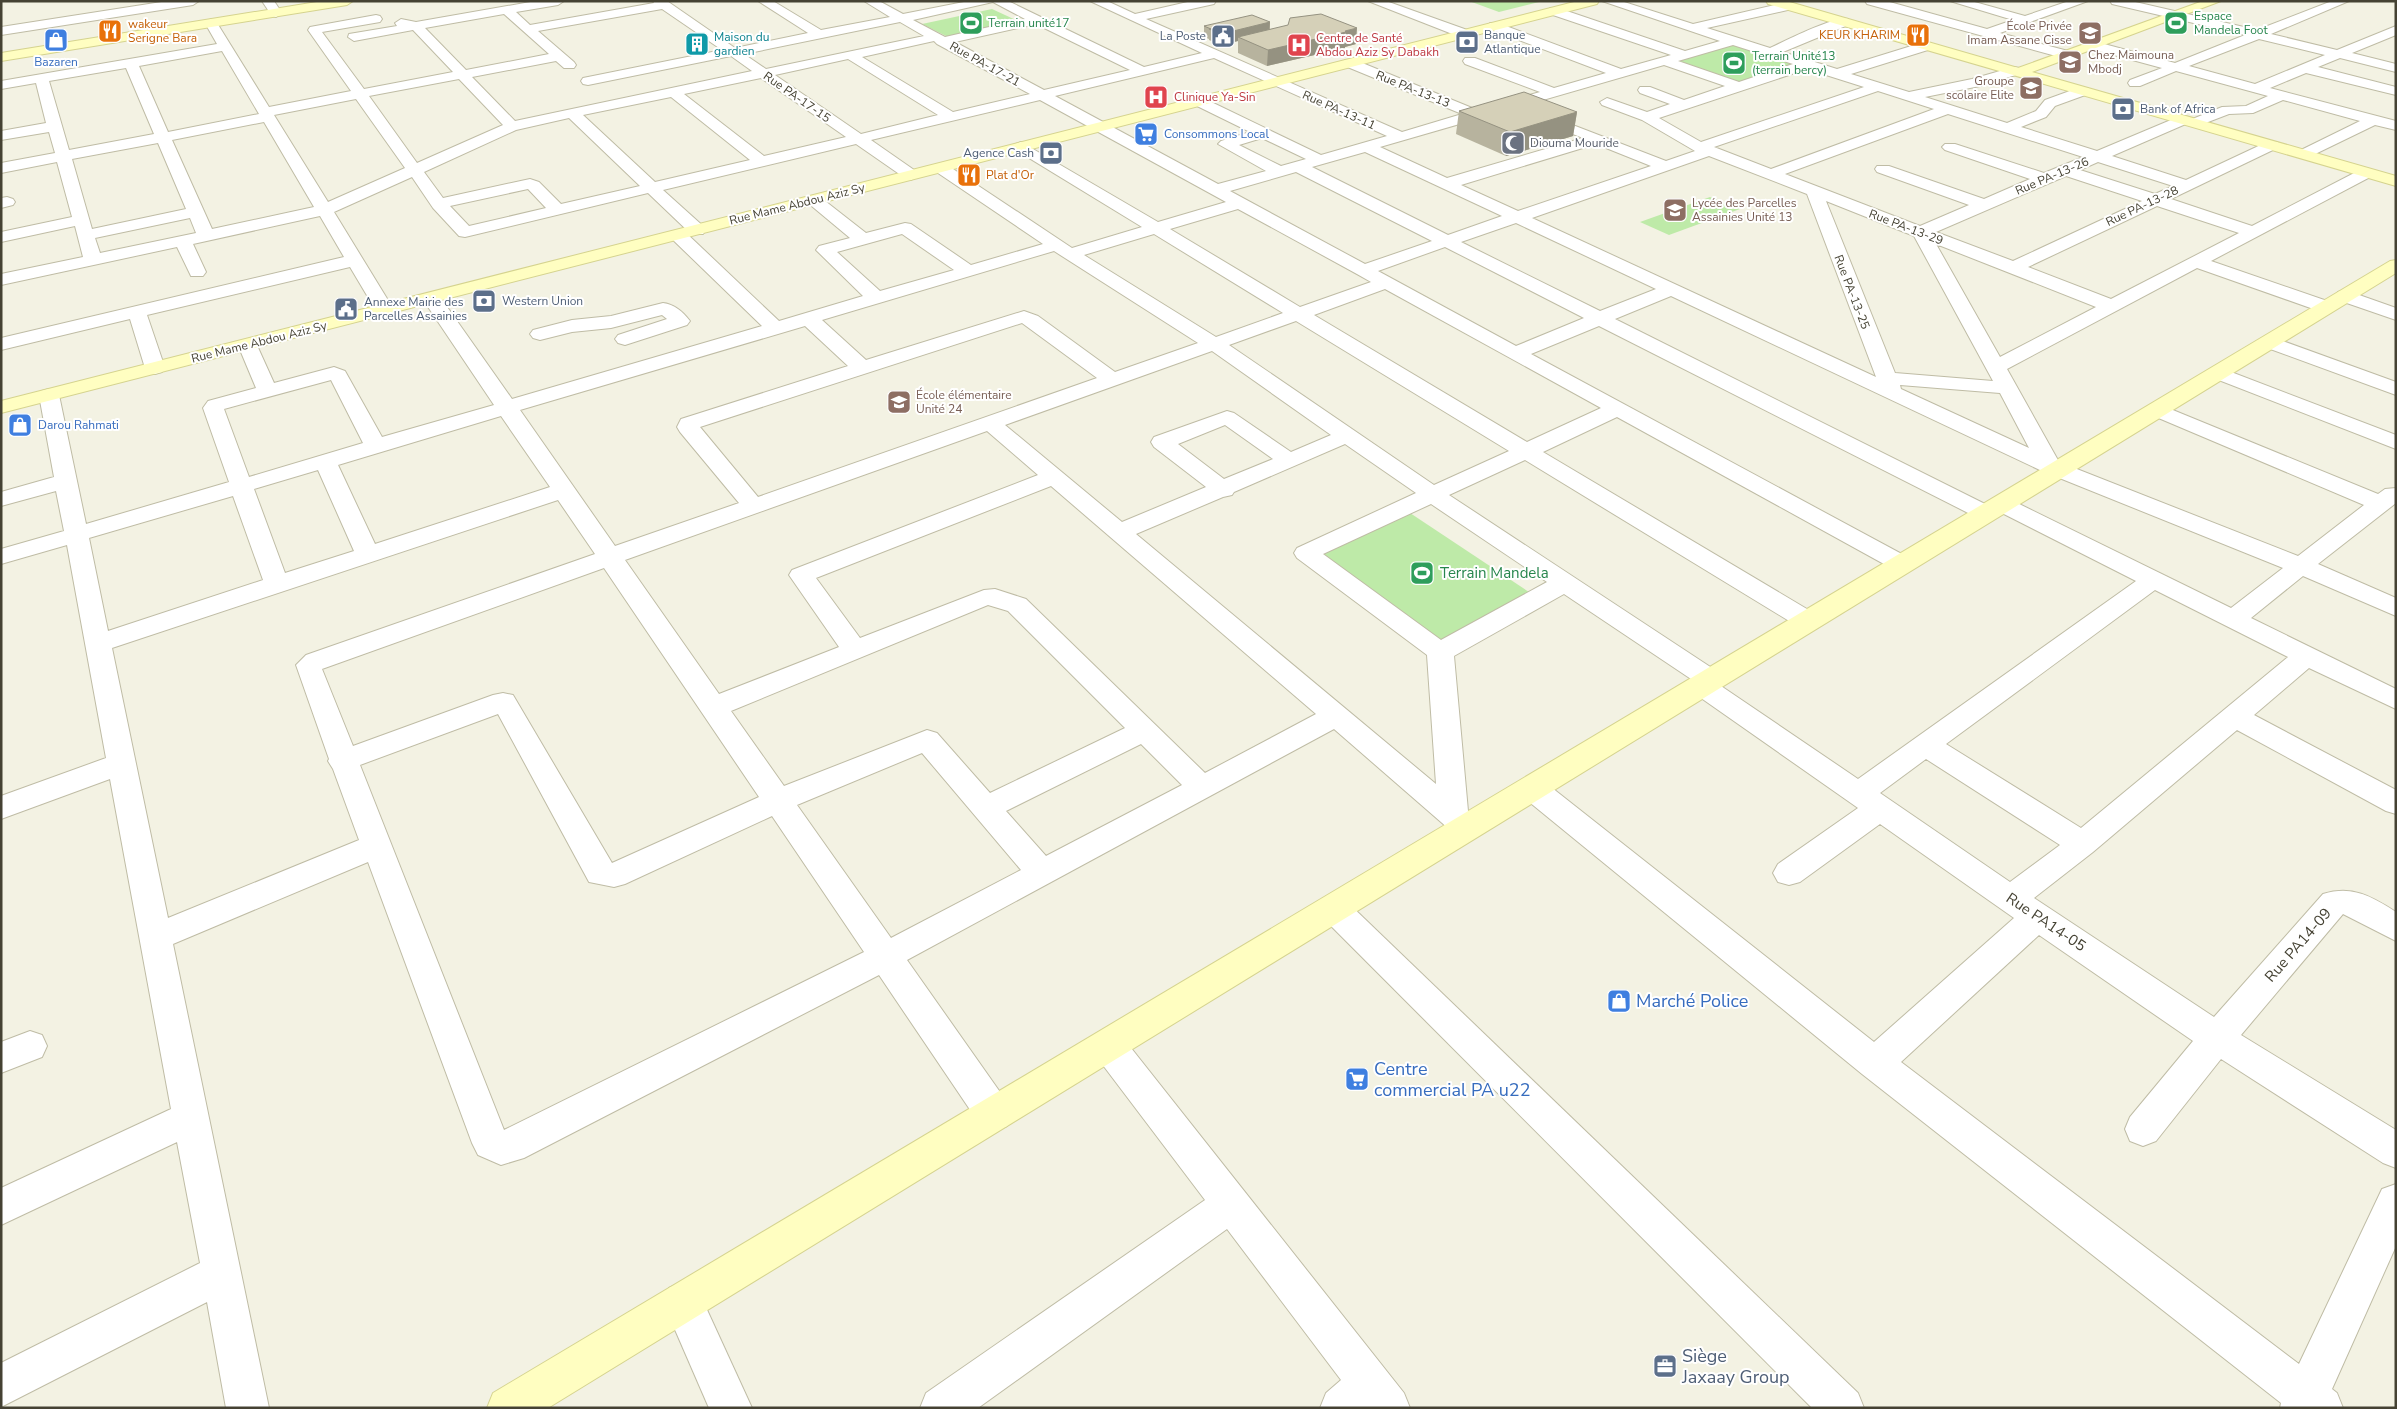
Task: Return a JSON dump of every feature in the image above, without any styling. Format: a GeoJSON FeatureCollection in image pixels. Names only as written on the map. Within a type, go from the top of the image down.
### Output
{"type":"FeatureCollection","features":[{"type":"Feature","properties":{"kind":"street"},"geometry":{"type":"LineString","coordinates":[[1,31],[71,15],[123,6],[193,1]]}},
{"type":"Feature","properties":{"kind":"street"},"geometry":{"type":"LineString","coordinates":[[268,1],[276,13]]}},
{"type":"Feature","properties":{"kind":"street"},"geometry":{"type":"LineString","coordinates":[[323,42],[557,1]]}},
{"type":"Feature","properties":{"kind":"street"},"geometry":{"type":"LineString","coordinates":[[764,1],[820,35]]}},
{"type":"Feature","properties":{"kind":"street"},"geometry":{"type":"LineString","coordinates":[[588,81],[988,1]]}},
{"type":"Feature","properties":{"kind":"street"},"geometry":{"type":"LineString","coordinates":[[998,1],[1142,71]]}},
{"type":"Feature","properties":{"kind":"street"},"geometry":{"type":"LineString","coordinates":[[1133,18],[1210,1]]}},
{"type":"Feature","properties":{"kind":"street"},"geometry":{"type":"LineString","coordinates":[[1374,1],[1465,34]]}},
{"type":"Feature","properties":{"kind":"street","name":"Rue Mame Abdou Aziz Sy"},"geometry":{"type":"LineString","coordinates":[[1,408],[1593,1]]}},
{"type":"Feature","properties":{"kind":"street"},"geometry":{"type":"LineString","coordinates":[[1608,1],[2187,185]]}},
{"type":"Feature","properties":{"kind":"street"},"geometry":{"type":"LineString","coordinates":[[1772,1],[2396,181]]}},
{"type":"Feature","properties":{"kind":"street"},"geometry":{"type":"LineString","coordinates":[[1871,1],[2067,55]]}},
{"type":"Feature","properties":{"kind":"street"},"geometry":{"type":"LineString","coordinates":[[1956,1],[2026,20]]}},
{"type":"Feature","properties":{"kind":"street"},"geometry":{"type":"LineString","coordinates":[[2043,1],[2065,7]]}},
{"type":"Feature","properties":{"kind":"street"},"geometry":{"type":"LineString","coordinates":[[1987,33],[2082,1]]}},
{"type":"Feature","properties":{"kind":"street"},"geometry":{"type":"LineString","coordinates":[[2116,1],[2396,68]]}},
{"type":"Feature","properties":{"kind":"street"},"geometry":{"type":"LineString","coordinates":[[1908,96],[1959,87],[2016,72],[2215,1]]}},
{"type":"Feature","properties":{"kind":"street"},"geometry":{"type":"LineString","coordinates":[[2135,83],[2343,1]]}},
{"type":"Feature","properties":{"kind":"street"},"geometry":{"type":"LineString","coordinates":[[1,57],[345,2],[353,15],[416,26],[512,126]]}},
{"type":"Feature","properties":{"kind":"street","name":"Rue PA-17-21"},"geometry":{"type":"LineString","coordinates":[[872,2],[1902,564]]}},
{"type":"Feature","properties":{"kind":"street","name":"Rue PA-13-11"},"geometry":{"type":"LineString","coordinates":[[1103,2],[1133,18],[1401,137]]}},
{"type":"Feature","properties":{"kind":"street"},"geometry":{"type":"LineString","coordinates":[[528,29],[661,3]]}},
{"type":"Feature","properties":{"kind":"street","name":"Rue PA-17-15"},"geometry":{"type":"LineString","coordinates":[[661,3],[911,175]]}},
{"type":"Feature","properties":{"kind":"street"},"geometry":{"type":"LineString","coordinates":[[460,6],[471,16]]}},
{"type":"Feature","properties":{"kind":"street"},"geometry":{"type":"LineString","coordinates":[[1692,28],[1788,6]]}},
{"type":"Feature","properties":{"kind":"street"},"geometry":{"type":"LineString","coordinates":[[1937,19],[1977,7]]}},
{"type":"Feature","properties":{"kind":"street"},"geometry":{"type":"LineString","coordinates":[[506,10],[614,104]]}},
{"type":"Feature","properties":{"kind":"street"},"geometry":{"type":"LineString","coordinates":[[1554,11],[1686,55]]}},
{"type":"Feature","properties":{"kind":"street"},"geometry":{"type":"LineString","coordinates":[[376,19],[314,30],[439,204],[465,232],[952,117],[1229,49]]}},
{"type":"Feature","properties":{"kind":"street"},"geometry":{"type":"LineString","coordinates":[[1,280],[325,210],[512,126],[850,55],[1037,20]]}},
{"type":"Feature","properties":{"kind":"street"},"geometry":{"type":"LineString","coordinates":[[1770,53],[1818,31],[1844,22]]}},
{"type":"Feature","properties":{"kind":"street"},"geometry":{"type":"LineString","coordinates":[[211,23],[385,310]]}},
{"type":"Feature","properties":{"kind":"street"},"geometry":{"type":"LineString","coordinates":[[1494,26],[1621,74]]}},
{"type":"Feature","properties":{"kind":"street"},"geometry":{"type":"LineString","coordinates":[[2255,89],[2396,30]]}},
{"type":"Feature","properties":{"kind":"street"},"geometry":{"type":"LineString","coordinates":[[1216,190],[1734,41]]}},
{"type":"Feature","properties":{"kind":"street"},"geometry":{"type":"LineString","coordinates":[[2093,45],[2396,126]]}},
{"type":"Feature","properties":{"kind":"street"},"geometry":{"type":"LineString","coordinates":[[1837,74],[1926,46]]}},
{"type":"Feature","properties":{"kind":"street"},"geometry":{"type":"LineString","coordinates":[[1,85],[43,85],[134,70],[225,47]]}},
{"type":"Feature","properties":{"kind":"street"},"geometry":{"type":"LineString","coordinates":[[850,55],[952,117]]}},
{"type":"Feature","properties":{"kind":"street"},"geometry":{"type":"LineString","coordinates":[[1,168],[163,137],[360,94],[559,56]]}},
{"type":"Feature","properties":{"kind":"street"},"geometry":{"type":"LineString","coordinates":[[1470,61],[1554,93]]}},
{"type":"Feature","properties":{"kind":"street"},"geometry":{"type":"LineString","coordinates":[[1665,61],[1740,86]]}},
{"type":"Feature","properties":{"kind":"street","name":"Rue PA-13-13"},"geometry":{"type":"LineString","coordinates":[[1350,63],[1476,115]]}},
{"type":"Feature","properties":{"kind":"street"},"geometry":{"type":"LineString","coordinates":[[1647,117],[1807,64]]}},
{"type":"Feature","properties":{"kind":"street"},"geometry":{"type":"LineString","coordinates":[[2304,68],[2396,92]]}},
{"type":"Feature","properties":{"kind":"street"},"geometry":{"type":"LineString","coordinates":[[118,80],[134,70]]}},
{"type":"Feature","properties":{"kind":"street"},"geometry":{"type":"LineString","coordinates":[[134,70],[206,236]]}},
{"type":"Feature","properties":{"kind":"street"},"geometry":{"type":"LineString","coordinates":[[43,85],[64,89]]}},
{"type":"Feature","properties":{"kind":"street"},"geometry":{"type":"LineString","coordinates":[[43,85],[93,261]]}},
{"type":"Feature","properties":{"kind":"street"},"geometry":{"type":"LineString","coordinates":[[1363,270],[1666,166],[1705,149],[1878,87]]}},
{"type":"Feature","properties":{"kind":"street"},"geometry":{"type":"LineString","coordinates":[[1644,90],[1685,104]]}},
{"type":"Feature","properties":{"kind":"street"},"geometry":{"type":"LineString","coordinates":[[2007,128],[2041,114],[2050,104],[2083,91]]}},
{"type":"Feature","properties":{"kind":"street"},"geometry":{"type":"LineString","coordinates":[[673,92],[762,162]]}},
{"type":"Feature","properties":{"kind":"street","name":"Rue PA-13-26"},"geometry":{"type":"LineString","coordinates":[[1921,232],[2097,156],[2189,121],[2227,110],[2248,110],[2281,96]]}},
{"type":"Feature","properties":{"kind":"street"},"geometry":{"type":"LineString","coordinates":[[1200,102],[1320,160]]}},
{"type":"Feature","properties":{"kind":"street","name":"Rue PA-13-29"},"geometry":{"type":"LineString","coordinates":[[1607,102],[1647,117],[1705,149],[2112,306]]}},
{"type":"Feature","properties":{"kind":"street"},"geometry":{"type":"LineString","coordinates":[[1512,105],[1666,166]]}},
{"type":"Feature","properties":{"kind":"street"},"geometry":{"type":"LineString","coordinates":[[1771,174],[1948,109]]}},
{"type":"Feature","properties":{"kind":"street"},"geometry":{"type":"LineString","coordinates":[[572,113],[697,230]]}},
{"type":"Feature","properties":{"kind":"street"},"geometry":{"type":"LineString","coordinates":[[2304,154],[2373,120]]}},
{"type":"Feature","properties":{"kind":"street"},"geometry":{"type":"LineString","coordinates":[[1,136],[55,126]]}},
{"type":"Feature","properties":{"kind":"street"},"geometry":{"type":"LineString","coordinates":[[1263,133],[1226,144],[1289,169],[1447,241],[1600,319],[1993,509],[2153,580],[2396,700]]}},
{"type":"Feature","properties":{"kind":"street"},"geometry":{"type":"LineString","coordinates":[[1446,184],[1597,139]]}},
{"type":"Feature","properties":{"kind":"street","name":"Rue PA-13-28"},"geometry":{"type":"LineString","coordinates":[[2013,268],[2272,145]]}},
{"type":"Feature","properties":{"kind":"street"},"geometry":{"type":"LineString","coordinates":[[1021,147],[1808,621]]}},
{"type":"Feature","properties":{"kind":"street"},"geometry":{"type":"LineString","coordinates":[[1367,147],[1672,290],[1888,385],[2054,468],[2302,566],[2396,608]]}},
{"type":"Feature","properties":{"kind":"street"},"geometry":{"type":"LineString","coordinates":[[1950,147],[2045,179]]}},
{"type":"Feature","properties":{"kind":"street","name":"Rue PA14-05"},"geometry":{"type":"LineString","coordinates":[[941,168],[1063,249],[1214,344],[1349,435],[1432,494],[1565,583],[1706,682],[1869,802],[2024,908],[2217,1038],[2396,1151]]}},
{"type":"Feature","properties":{"kind":"street"},"geometry":{"type":"LineString","coordinates":[[1883,169],[1984,205]]}},
{"type":"Feature","properties":{"kind":"street"},"geometry":{"type":"LineString","coordinates":[[2065,170],[2254,232]]}},
{"type":"Feature","properties":{"kind":"street"},"geometry":{"type":"LineString","coordinates":[[1997,366],[2366,172]]}},
{"type":"Feature","properties":{"kind":"street"},"geometry":{"type":"LineString","coordinates":[[439,204],[530,184],[558,210]]}},
{"type":"Feature","properties":{"kind":"street","name":"Rue PA-13-25"},"geometry":{"type":"LineString","coordinates":[[1814,191],[1888,385]]}},
{"type":"Feature","properties":{"kind":"street"},"geometry":{"type":"LineString","coordinates":[[814,200],[862,239]]}},
{"type":"Feature","properties":{"kind":"street"},"geometry":{"type":"LineString","coordinates":[[1,557],[968,271],[1155,228],[1240,203]]}},
{"type":"Feature","properties":{"kind":"street"},"geometry":{"type":"LineString","coordinates":[[1,237],[83,228],[196,212]]}},
{"type":"Feature","properties":{"kind":"street"},"geometry":{"type":"LineString","coordinates":[[876,298],[825,252],[827,248],[900,228],[910,229],[968,271]]}},
{"type":"Feature","properties":{"kind":"street"},"geometry":{"type":"LineString","coordinates":[[1921,232],[2054,468]]}},
{"type":"Feature","properties":{"kind":"street"},"geometry":{"type":"LineString","coordinates":[[678,235],[775,328]]}},
{"type":"Feature","properties":{"kind":"street"},"geometry":{"type":"LineString","coordinates":[[183,241],[197,272]]}},
{"type":"Feature","properties":{"kind":"street"},"geometry":{"type":"LineString","coordinates":[[1,344],[355,260]]}},
{"type":"Feature","properties":{"kind":"street"},"geometry":{"type":"LineString","coordinates":[[2196,262],[2335,302],[2396,314]]}},
{"type":"Feature","properties":{"kind":"street"},"geometry":{"type":"LineString","coordinates":[[508,1408],[1333,908],[1460,821],[1532,788],[1993,509],[2054,468],[2156,410],[2335,302],[2392,270]]}},
{"type":"Feature","properties":{"kind":"street"},"geometry":{"type":"LineString","coordinates":[[1336,716],[1201,786],[884,957],[511,1146],[501,1148],[491,1143],[342,761],[309,669],[309,664],[1386,283]]}},
{"type":"Feature","properties":{"kind":"street"},"geometry":{"type":"LineString","coordinates":[[1515,353],[1672,290]]}},
{"type":"Feature","properties":{"kind":"street"},"geometry":{"type":"LineString","coordinates":[[431,298],[994,1114]]}},
{"type":"Feature","properties":{"kind":"street"},"geometry":{"type":"LineString","coordinates":[[540,334],[572,326],[611,322],[666,308],[680,321],[624,339]]}},
{"type":"Feature","properties":{"kind":"street"},"geometry":{"type":"LineString","coordinates":[[137,312],[155,368]]}},
{"type":"Feature","properties":{"kind":"street"},"geometry":{"type":"LineString","coordinates":[[754,506],[688,428],[689,424],[1014,318],[1024,317],[1031,320],[1113,380]]}},
{"type":"Feature","properties":{"kind":"street"},"geometry":{"type":"LineString","coordinates":[[808,318],[861,367]]}},
{"type":"Feature","properties":{"kind":"street"},"geometry":{"type":"LineString","coordinates":[[611,322],[646,366]]}},
{"type":"Feature","properties":{"kind":"street"},"geometry":{"type":"LineString","coordinates":[[2269,342],[2396,388]]}},
{"type":"Feature","properties":{"kind":"street"},"geometry":{"type":"LineString","coordinates":[[248,345],[267,389]]}},
{"type":"Feature","properties":{"kind":"street"},"geometry":{"type":"LineString","coordinates":[[276,584],[213,408],[220,402],[329,372],[338,375],[376,446]]}},
{"type":"Feature","properties":{"kind":"street"},"geometry":{"type":"LineString","coordinates":[[2218,373],[2396,443]]}},
{"type":"Feature","properties":{"kind":"street"},"geometry":{"type":"LineString","coordinates":[[1888,385],[2009,388]]}},
{"type":"Feature","properties":{"kind":"street"},"geometry":{"type":"LineString","coordinates":[[49,395],[248,1408]]}},
{"type":"Feature","properties":{"kind":"street"},"geometry":{"type":"LineString","coordinates":[[1460,821],[1440,652],[1306,553],[1617,409]]}},
{"type":"Feature","properties":{"kind":"street"},"geometry":{"type":"LineString","coordinates":[[2156,410],[2388,498]]}},
{"type":"Feature","properties":{"kind":"street"},"geometry":{"type":"LineString","coordinates":[[1224,490],[1162,442],[1227,417],[1290,461]]}},
{"type":"Feature","properties":{"kind":"street"},"geometry":{"type":"LineString","coordinates":[[990,423],[1460,821]]}},
{"type":"Feature","properties":{"kind":"street"},"geometry":{"type":"LineString","coordinates":[[1119,532],[1224,490],[1349,435]]}},
{"type":"Feature","properties":{"kind":"street"},"geometry":{"type":"LineString","coordinates":[[324,461],[367,554]]}},
{"type":"Feature","properties":{"kind":"street"},"geometry":{"type":"LineString","coordinates":[[854,649],[801,575],[1054,477]]}},
{"type":"Feature","properties":{"kind":"street"},"geometry":{"type":"LineString","coordinates":[[1,499],[66,481]]}},
{"type":"Feature","properties":{"kind":"street"},"geometry":{"type":"LineString","coordinates":[[98,642],[564,490]]}},
{"type":"Feature","properties":{"kind":"street"},"geometry":{"type":"LineString","coordinates":[[2233,619],[2388,498]]}},
{"type":"Feature","properties":{"kind":"street"},"geometry":{"type":"LineString","coordinates":[[1788,873],[1869,802],[1926,745],[2153,580]]}},
{"type":"Feature","properties":{"kind":"street"},"geometry":{"type":"LineString","coordinates":[[1440,652],[1565,583]]}},
{"type":"Feature","properties":{"kind":"street"},"geometry":{"type":"LineString","coordinates":[[714,708],[854,649],[984,598],[996,597],[1018,605],[1201,786]]}},
{"type":"Feature","properties":{"kind":"street"},"geometry":{"type":"LineString","coordinates":[[1874,1063],[2024,908],[2082,844],[2307,656]]}},
{"type":"Feature","properties":{"kind":"street"},"geometry":{"type":"LineString","coordinates":[[342,761],[503,702],[600,872],[606,875],[614,875],[778,801],[927,740],[1041,872]]}},
{"type":"Feature","properties":{"kind":"street"},"geometry":{"type":"LineString","coordinates":[[2234,716],[2396,803]]}},
{"type":"Feature","properties":{"kind":"street"},"geometry":{"type":"LineString","coordinates":[[987,808],[1144,730]]}},
{"type":"Feature","properties":{"kind":"street"},"geometry":{"type":"LineString","coordinates":[[1926,745],[2082,844]]}},
{"type":"Feature","properties":{"kind":"street"},"geometry":{"type":"LineString","coordinates":[[1,808],[121,764]]}},
{"type":"Feature","properties":{"kind":"street"},"geometry":{"type":"LineString","coordinates":[[1532,788],[1874,1063],[2310,1404],[2396,1202]]}},
{"type":"Feature","properties":{"kind":"street"},"geometry":{"type":"LineString","coordinates":[[155,937],[376,846]]}},
{"type":"Feature","properties":{"kind":"street","name":"Rue PA14-09"},"geometry":{"type":"LineString","coordinates":[[2143,1129],[2217,1038],[2334,904],[2341,901],[2353,903],[2396,928]]}},
{"type":"Feature","properties":{"kind":"street"},"geometry":{"type":"LineString","coordinates":[[1333,908],[1843,1408]]}},
{"type":"Feature","properties":{"kind":"street"},"geometry":{"type":"LineString","coordinates":[[1108,1045],[1231,1204],[1367,1400]]}},
{"type":"Feature","properties":{"kind":"street"},"geometry":{"type":"LineString","coordinates":[[1,1207],[191,1118]]}},
{"type":"Feature","properties":{"kind":"street"},"geometry":{"type":"LineString","coordinates":[[940,1408],[1231,1204]]}},
{"type":"Feature","properties":{"kind":"street"},"geometry":{"type":"LineString","coordinates":[[1,1386],[221,1273]]}},
{"type":"Feature","properties":{"kind":"street"},"geometry":{"type":"LineString","coordinates":[[683,1302],[732,1408]]}},
{"type":"Feature","properties":{"kind":"green space"},"geometry":{"type":"Polygon","coordinates":[[[1469,1],[1543,1],[1499,12],[1469,1]]]}},
{"type":"Feature","properties":{"kind":"green space","name":"Terrain unité17"},"geometry":{"type":"Polygon","coordinates":[[[992,9],[1020,22],[948,37],[922,24],[992,9]]]}},
{"type":"Feature","properties":{"kind":"green space","name":"Terrain Unité13 (terrain bercy)"},"geometry":{"type":"Polygon","coordinates":[[[1730,43],[1798,65],[1738,84],[1669,61],[1730,43]]]}},
{"type":"Feature","properties":{"kind":"green space"},"geometry":{"type":"Polygon","coordinates":[[[1710,197],[1740,209],[1669,235],[1640,222],[1710,197]]]}},
{"type":"Feature","properties":{"kind":"green space","name":"Terrain Mandela"},"geometry":{"type":"Polygon","coordinates":[[[1404,509],[1535,596],[1441,646],[1314,550],[1404,509]]]}},
{"type":"Feature","properties":{"kind":"building"},"geometry":{"type":"Polygon","coordinates":[[[1321,14],[1357,28],[1268,50],[1238,37],[1288,25],[1290,18],[1321,14]]]}},
{"type":"Feature","properties":{"kind":"building"},"geometry":{"type":"Polygon","coordinates":[[[1252,15],[1270,22],[1221,34],[1204,26],[1252,15]]]}},
{"type":"Feature","properties":{"kind":"building"},"geometry":{"type":"Polygon","coordinates":[[[1524,92],[1577,112],[1510,132],[1459,111],[1524,92]]]}},
{"type":"Feature","properties":{"kind":"place","name":"Terrain unité17"},"geometry":{"type":"Point","coordinates":[971,23]}},
{"type":"Feature","properties":{"kind":"place","name":"Espace Mandela Foot"},"geometry":{"type":"Point","coordinates":[2176,23]}},
{"type":"Feature","properties":{"kind":"place","name":"wakeur Serigne Bara"},"geometry":{"type":"Point","coordinates":[110,31]}},
{"type":"Feature","properties":{"kind":"place","name":"École Privée Imam Assane Cisse"},"geometry":{"type":"Point","coordinates":[2090,33]}},
{"type":"Feature","properties":{"kind":"place","name":"KEUR KHARIM"},"geometry":{"type":"Point","coordinates":[1918,35]}},
{"type":"Feature","properties":{"kind":"place","name":"La Poste"},"geometry":{"type":"Point","coordinates":[1223,36]}},
{"type":"Feature","properties":{"kind":"place","name":"Bazaren"},"geometry":{"type":"Point","coordinates":[56,40]}},
{"type":"Feature","properties":{"kind":"place","name":"Banque Atlantique"},"geometry":{"type":"Point","coordinates":[1467,42]}},
{"type":"Feature","properties":{"kind":"place","name":"Maison du gardien"},"geometry":{"type":"Point","coordinates":[697,44]}},
{"type":"Feature","properties":{"kind":"place","name":"Centre de Santé Abdou Aziz Sy Dabakh"},"geometry":{"type":"Point","coordinates":[1299,45]}},
{"type":"Feature","properties":{"kind":"place","name":"Chez Maimouna Mbodj"},"geometry":{"type":"Point","coordinates":[2070,62]}},
{"type":"Feature","properties":{"kind":"place","name":"Terrain Unité13 (terrain bercy)"},"geometry":{"type":"Point","coordinates":[1734,63]}},
{"type":"Feature","properties":{"kind":"place","name":"Groupe scolaire Elite"},"geometry":{"type":"Point","coordinates":[2031,88]}},
{"type":"Feature","properties":{"kind":"place","name":"Clinique Ya-Sin"},"geometry":{"type":"Point","coordinates":[1156,97]}},
{"type":"Feature","properties":{"kind":"place","name":"Bank of Africa"},"geometry":{"type":"Point","coordinates":[2123,109]}},
{"type":"Feature","properties":{"kind":"place","name":"Consommons Local"},"geometry":{"type":"Point","coordinates":[1146,134]}},
{"type":"Feature","properties":{"kind":"place","name":"Diouma Mouride"},"geometry":{"type":"Point","coordinates":[1513,143]}},
{"type":"Feature","properties":{"kind":"place","name":"Agence Cash"},"geometry":{"type":"Point","coordinates":[1051,153]}},
{"type":"Feature","properties":{"kind":"place","name":"Plat d'Or"},"geometry":{"type":"Point","coordinates":[969,175]}},
{"type":"Feature","properties":{"kind":"place","name":"Lycée des Parcelles Assainies Unité 13"},"geometry":{"type":"Point","coordinates":[1675,210]}},
{"type":"Feature","properties":{"kind":"place","name":"Western Union"},"geometry":{"type":"Point","coordinates":[484,301]}},
{"type":"Feature","properties":{"kind":"place","name":"Annexe Mairie des Parcelles Assainies"},"geometry":{"type":"Point","coordinates":[346,309]}},
{"type":"Feature","properties":{"kind":"place","name":"École élémentaire Unité 24"},"geometry":{"type":"Point","coordinates":[899,402]}},
{"type":"Feature","properties":{"kind":"place","name":"Darou Rahmati"},"geometry":{"type":"Point","coordinates":[20,425]}},
{"type":"Feature","properties":{"kind":"place","name":"Terrain Mandela"},"geometry":{"type":"Point","coordinates":[1422,573]}},
{"type":"Feature","properties":{"kind":"place","name":"Marché Police"},"geometry":{"type":"Point","coordinates":[1619,1001]}},
{"type":"Feature","properties":{"kind":"place","name":"Centre commercial PA u22"},"geometry":{"type":"Point","coordinates":[1357,1079]}},
{"type":"Feature","properties":{"kind":"place","name":"Siège Jaxaay Group"},"geometry":{"type":"Point","coordinates":[1665,1366]}}]}
